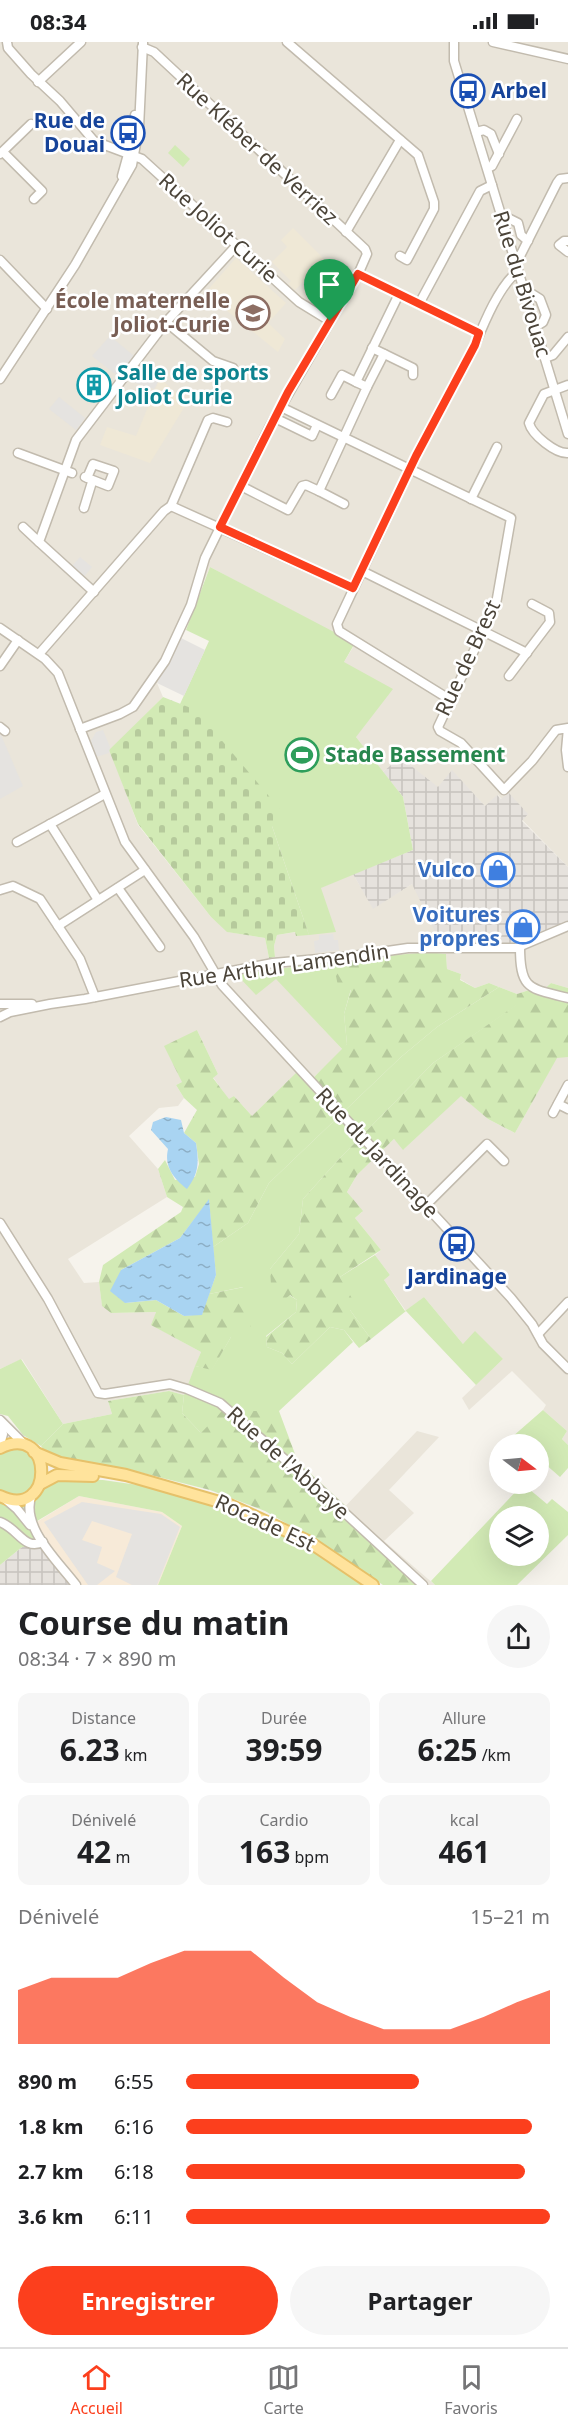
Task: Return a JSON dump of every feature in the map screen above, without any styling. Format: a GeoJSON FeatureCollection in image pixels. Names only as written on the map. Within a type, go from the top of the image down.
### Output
{"type":"FeatureCollection","features":[{"type":"Feature","properties":{"kind":"main road"},"geometry":{"type":"LineString","coordinates":[[0,1446],[12,1444],[60,1463],[147,1481]]}},
{"type":"Feature","properties":{"kind":"main road"},"geometry":{"type":"LineString","coordinates":[[29,1449],[42,1468],[40,1484]]}},
{"type":"Feature","properties":{"kind":"main road"},"geometry":{"type":"LineString","coordinates":[[1,1496],[17,1500],[32,1494],[40,1484],[52,1476],[62,1474],[147,1481]]}},
{"type":"Feature","properties":{"kind":"main road","name":"Rocade Est"},"geometry":{"type":"LineString","coordinates":[[147,1481],[216,1500],[275,1525],[325,1551],[373,1585]]}},
{"type":"Feature","properties":{"kind":"street"},"geometry":{"type":"LineString","coordinates":[[38,82],[81,42]]}},
{"type":"Feature","properties":{"kind":"street"},"geometry":{"type":"LineString","coordinates":[[287,42],[422,159],[435,205],[407,260],[400,256]]}},
{"type":"Feature","properties":{"kind":"street","name":"Rue du Bivouac"},"geometry":{"type":"LineString","coordinates":[[454,42],[454,61],[492,185],[505,219],[517,268],[529,295],[535,327],[568,434]]}},
{"type":"Feature","properties":{"kind":"street"},"geometry":{"type":"LineString","coordinates":[[493,42],[568,59]]}},
{"type":"Feature","properties":{"kind":"street"},"geometry":{"type":"LineString","coordinates":[[4,44],[38,82],[60,101],[94,141],[102,146],[132,154]]}},
{"type":"Feature","properties":{"kind":"street"},"geometry":{"type":"LineString","coordinates":[[0,379],[47,309],[109,206],[132,154],[143,44]]}},
{"type":"Feature","properties":{"kind":"street","name":"Rue Kléber de Verriez"},"geometry":{"type":"LineString","coordinates":[[143,44],[365,249],[366,256],[358,274]]}},
{"type":"Feature","properties":{"kind":"street"},"geometry":{"type":"LineString","coordinates":[[488,168],[492,166],[517,119]]}},
{"type":"Feature","properties":{"kind":"street"},"geometry":{"type":"LineString","coordinates":[[31,124],[1,153],[42,191],[34,199]]}},
{"type":"Feature","properties":{"kind":"street"},"geometry":{"type":"LineString","coordinates":[[476,132],[484,130],[491,134],[499,154]]}},
{"type":"Feature","properties":{"kind":"street"},"geometry":{"type":"LineString","coordinates":[[346,232],[399,139]]}},
{"type":"Feature","properties":{"kind":"street","name":"Rue Joliot Curie"},"geometry":{"type":"LineString","coordinates":[[132,154],[143,160],[303,306],[330,321]]}},
{"type":"Feature","properties":{"kind":"street"},"geometry":{"type":"LineString","coordinates":[[449,699],[336,627],[416,456],[475,345],[479,333],[508,279],[517,268],[558,181],[568,178]]}},
{"type":"Feature","properties":{"kind":"street"},"geometry":{"type":"LineString","coordinates":[[419,304],[480,191],[492,185]]}},
{"type":"Feature","properties":{"kind":"street"},"geometry":{"type":"LineString","coordinates":[[505,219],[518,224],[521,235],[528,241]]}},
{"type":"Feature","properties":{"kind":"street"},"geometry":{"type":"LineString","coordinates":[[568,241],[559,245],[568,252]]}},
{"type":"Feature","properties":{"kind":"street"},"geometry":{"type":"LineString","coordinates":[[39,542],[69,472],[76,440],[166,322],[237,245]]}},
{"type":"Feature","properties":{"kind":"street"},"geometry":{"type":"LineString","coordinates":[[0,260],[47,309]]}},
{"type":"Feature","properties":{"kind":"street"},"geometry":{"type":"LineString","coordinates":[[80,729],[133,707],[162,666],[189,611],[204,562],[220,527],[281,407],[358,274],[479,333]]}},
{"type":"Feature","properties":{"kind":"street"},"geometry":{"type":"LineString","coordinates":[[356,382],[399,294]]}},
{"type":"Feature","properties":{"kind":"street"},"geometry":{"type":"LineString","coordinates":[[529,295],[540,299],[546,315],[543,322],[535,327]]}},
{"type":"Feature","properties":{"kind":"street"},"geometry":{"type":"LineString","coordinates":[[166,322],[213,360],[233,368]]}},
{"type":"Feature","properties":{"kind":"street"},"geometry":{"type":"LineString","coordinates":[[545,358],[555,354],[568,337]]}},
{"type":"Feature","properties":{"kind":"street"},"geometry":{"type":"LineString","coordinates":[[372,348],[413,368],[412,375]]}},
{"type":"Feature","properties":{"kind":"street"},"geometry":{"type":"LineString","coordinates":[[319,491],[384,354]]}},
{"type":"Feature","properties":{"kind":"street"},"geometry":{"type":"LineString","coordinates":[[332,395],[342,375],[367,387]]}},
{"type":"Feature","properties":{"kind":"street"},"geometry":{"type":"LineString","coordinates":[[568,385],[543,395],[530,419],[530,427],[534,433],[559,451],[568,453]]}},
{"type":"Feature","properties":{"kind":"street"},"geometry":{"type":"LineString","coordinates":[[281,407],[471,499],[497,447]]}},
{"type":"Feature","properties":{"kind":"street"},"geometry":{"type":"LineString","coordinates":[[39,654],[168,508],[207,422],[213,418],[227,423]]}},
{"type":"Feature","properties":{"kind":"street"},"geometry":{"type":"LineString","coordinates":[[275,418],[312,436],[317,425]]}},
{"type":"Feature","properties":{"kind":"street"},"geometry":{"type":"LineString","coordinates":[[18,453],[69,472]]}},
{"type":"Feature","properties":{"kind":"street"},"geometry":{"type":"LineString","coordinates":[[84,508],[88,479]]}},
{"type":"Feature","properties":{"kind":"street"},"geometry":{"type":"LineString","coordinates":[[241,486],[288,510],[302,486],[306,485],[345,504]]}},
{"type":"Feature","properties":{"kind":"street","name":"Rue de Brest"},"geometry":{"type":"LineString","coordinates":[[471,499],[511,518],[497,600],[449,699],[438,727],[440,731],[458,741],[504,790],[532,761],[556,730],[568,728]]}},
{"type":"Feature","properties":{"kind":"street"},"geometry":{"type":"LineString","coordinates":[[168,508],[220,527],[353,588]]}},
{"type":"Feature","properties":{"kind":"street"},"geometry":{"type":"LineString","coordinates":[[24,527],[94,592]]}},
{"type":"Feature","properties":{"kind":"street"},"geometry":{"type":"LineString","coordinates":[[362,571],[527,653]]}},
{"type":"Feature","properties":{"kind":"street"},"geometry":{"type":"LineString","coordinates":[[509,676],[551,620],[549,613],[532,604]]}},
{"type":"Feature","properties":{"kind":"street","name":"Rue du Jardinage"},"geometry":{"type":"LineString","coordinates":[[0,628],[39,654],[52,665],[60,677],[125,842],[194,937],[222,985],[515,1302],[546,1348],[568,1369]]}},
{"type":"Feature","properties":{"kind":"street"},"geometry":{"type":"LineString","coordinates":[[0,666],[18,640]]}},
{"type":"Feature","properties":{"kind":"street"},"geometry":{"type":"LineString","coordinates":[[568,728],[566,750],[568,767]]}},
{"type":"Feature","properties":{"kind":"street"},"geometry":{"type":"LineString","coordinates":[[17,842],[105,794]]}},
{"type":"Feature","properties":{"kind":"street"},"geometry":{"type":"LineString","coordinates":[[50,824],[99,900]]}},
{"type":"Feature","properties":{"kind":"street"},"geometry":{"type":"LineString","coordinates":[[58,926],[145,870]]}},
{"type":"Feature","properties":{"kind":"street"},"geometry":{"type":"LineString","coordinates":[[0,890],[13,886],[39,897],[81,962],[95,997]]}},
{"type":"Feature","properties":{"kind":"street"},"geometry":{"type":"LineString","coordinates":[[118,888],[160,947]]}},
{"type":"Feature","properties":{"kind":"street"},"geometry":{"type":"LineString","coordinates":[[568,926],[520,947],[521,972],[527,984],[538,990],[568,998]]}},
{"type":"Feature","properties":{"kind":"street","name":"Rue Arthur Lamendin"},"geometry":{"type":"LineString","coordinates":[[50,1004],[273,963],[353,956],[408,948],[520,947]]}},
{"type":"Feature","properties":{"kind":"street"},"geometry":{"type":"LineString","coordinates":[[0,998],[14,1003]]}},
{"type":"Feature","properties":{"kind":"street"},"geometry":{"type":"LineString","coordinates":[[0,1004],[50,1004]]}},
{"type":"Feature","properties":{"kind":"street"},"geometry":{"type":"LineString","coordinates":[[0,1017],[10,1012],[50,1004]]}},
{"type":"Feature","properties":{"kind":"street"},"geometry":{"type":"LineString","coordinates":[[553,1113],[568,1085]]}},
{"type":"Feature","properties":{"kind":"street"},"geometry":{"type":"LineString","coordinates":[[558,1104],[568,1109]]}},
{"type":"Feature","properties":{"kind":"street"},"geometry":{"type":"LineString","coordinates":[[426,1205],[487,1144],[504,1161]]}},
{"type":"Feature","properties":{"kind":"street","name":"Rue de l'Abbaye"},"geometry":{"type":"LineString","coordinates":[[0,1223],[48,1299],[98,1393],[105,1394],[170,1384],[220,1403],[320,1490],[423,1585]]}},
{"type":"Feature","properties":{"kind":"street"},"geometry":{"type":"LineString","coordinates":[[538,1334],[568,1302]]}},
{"type":"Feature","properties":{"kind":"street"},"geometry":{"type":"LineString","coordinates":[[0,1421],[3,1431],[0,1446]]}},
{"type":"Feature","properties":{"kind":"street"},"geometry":{"type":"LineString","coordinates":[[0,1421],[29,1449]]}},
{"type":"Feature","properties":{"kind":"street"},"geometry":{"type":"LineString","coordinates":[[0,1522],[14,1529],[29,1544],[37,1545],[40,1538],[28,1511],[32,1494]]}},
{"type":"Feature","properties":{"kind":"street"},"geometry":{"type":"LineString","coordinates":[[1,1496],[17,1509],[76,1585]]}},
{"type":"Feature","properties":{"kind":"shaded area"},"geometry":{"type":"Polygon","coordinates":[[[0,42],[568,42],[568,867],[498,795],[485,806],[452,771],[438,788],[400,757],[383,772],[356,737],[344,662],[355,644],[210,567],[181,638],[157,683],[163,697],[110,750],[138,825],[211,917],[228,932],[265,938],[269,958],[275,956],[274,946],[277,935],[296,932],[296,936],[320,888],[353,874],[373,908],[412,884],[568,923],[568,988],[551,983],[540,993],[529,990],[517,994],[489,983],[475,988],[460,979],[461,974],[447,969],[446,954],[428,952],[341,961],[276,978],[343,1050],[306,1084],[297,1073],[252,1116],[234,1096],[229,1100],[213,1077],[218,1074],[197,1030],[182,1082],[176,1085],[184,1098],[178,1106],[159,1108],[129,1136],[158,1169],[167,1197],[68,1259],[84,1283],[99,1282],[102,1305],[111,1313],[156,1312],[152,1325],[201,1352],[184,1395],[169,1391],[108,1401],[112,1414],[63,1424],[22,1359],[0,1369],[0,42]]]}},
{"type":"Feature","properties":{"kind":"shaded area","name":"École maternelle Joliot-Curie"},"geometry":{"type":"Polygon","coordinates":[[[293,228],[325,260],[295,290],[288,284],[291,281],[272,262],[287,247],[281,240],[293,228]]]}},
{"type":"Feature","properties":{"kind":"shaded area","name":"École maternelle Joliot-Curie"},"geometry":{"type":"Polygon","coordinates":[[[236,258],[286,303],[268,323],[285,339],[278,352],[205,293],[236,258]]]}},
{"type":"Feature","properties":{"kind":"shaded area"},"geometry":{"type":"Polygon","coordinates":[[[110,336],[134,356],[119,377],[92,356],[110,336]]]}},
{"type":"Feature","properties":{"kind":"shaded area"},"geometry":{"type":"Polygon","coordinates":[[[140,361],[160,378],[154,389],[133,382],[132,377],[140,361]]]}},
{"type":"Feature","properties":{"kind":"shaded area"},"geometry":{"type":"Polygon","coordinates":[[[160,378],[187,403],[150,463],[100,445],[107,427],[136,436],[160,378]]]}},
{"type":"Feature","properties":{"kind":"shaded area"},"geometry":{"type":"Polygon","coordinates":[[[59,397],[85,418],[76,430],[49,409],[59,397]]]}},
{"type":"Feature","properties":{"kind":"shaded area"},"geometry":{"type":"Polygon","coordinates":[[[80,557],[92,567],[84,577],[72,566],[80,557]]]}},
{"type":"Feature","properties":{"kind":"shaded area"},"geometry":{"type":"Polygon","coordinates":[[[181,638],[205,650],[184,696],[157,683],[181,638]]]}},
{"type":"Feature","properties":{"kind":"shaded area"},"geometry":{"type":"Polygon","coordinates":[[[103,730],[110,747],[109,753],[96,757],[91,741],[96,732],[103,730]]]}},
{"type":"Feature","properties":{"kind":"shaded area"},"geometry":{"type":"Polygon","coordinates":[[[0,736],[23,786],[0,799],[0,736]]]}},
{"type":"Feature","properties":{"kind":"shaded area"},"geometry":{"type":"Polygon","coordinates":[[[400,757],[438,787],[452,770],[485,806],[497,795],[501,799],[509,793],[528,814],[522,821],[568,867],[568,923],[524,943],[442,946],[412,884],[373,909],[353,874],[413,850],[403,797],[383,772],[400,757]]]}},
{"type":"Feature","properties":{"kind":"shaded area"},"geometry":{"type":"Polygon","coordinates":[[[333,934],[334,940],[338,940],[339,950],[315,953],[314,941],[319,940],[319,935],[333,934]]]}},
{"type":"Feature","properties":{"kind":"shaded area"},"geometry":{"type":"Polygon","coordinates":[[[557,1057],[568,1057],[568,1445],[562,1439],[567,1431],[543,1410],[546,1405],[512,1371],[469,1410],[462,1398],[503,1359],[463,1344],[424,1297],[406,1311],[384,1280],[390,1275],[375,1255],[381,1250],[355,1218],[362,1212],[347,1192],[357,1175],[394,1139],[404,1149],[461,1095],[488,1119],[515,1133],[557,1057]]]}},
{"type":"Feature","properties":{"kind":"shaded area"},"geometry":{"type":"Polygon","coordinates":[[[417,1431],[439,1437],[389,1490],[414,1513],[384,1541],[435,1585],[418,1585],[339,1513],[417,1431]]]}},
{"type":"Feature","properties":{"kind":"shaded area"},"geometry":{"type":"Polygon","coordinates":[[[79,1496],[162,1512],[182,1526],[158,1585],[70,1585],[27,1528],[79,1496]]]}},
{"type":"Feature","properties":{"kind":"shaded area"},"geometry":{"type":"Polygon","coordinates":[[[82,1502],[161,1514],[180,1527],[157,1585],[132,1585],[116,1577],[132,1534],[92,1521],[82,1540],[102,1547],[97,1563],[115,1571],[97,1585],[88,1585],[44,1522],[82,1502]]]}},
{"type":"Feature","properties":{"kind":"shaded area"},"geometry":{"type":"Polygon","coordinates":[[[22,1547],[43,1547],[70,1585],[0,1585],[0,1565],[22,1547]]]}},
{"type":"Feature","properties":{"kind":"green space"},"geometry":{"type":"Polygon","coordinates":[[[175,145],[190,159],[183,167],[168,153],[175,145]]]}},
{"type":"Feature","properties":{"kind":"green space","name":"Stade Bassement"},"geometry":{"type":"Polygon","coordinates":[[[210,567],[355,643],[344,662],[393,689],[356,737],[403,797],[413,850],[321,888],[336,932],[309,935],[272,826],[196,711],[180,704],[209,641],[186,630],[210,567]]]}},
{"type":"Feature","properties":{"kind":"green space"},"geometry":{"type":"Polygon","coordinates":[[[163,697],[196,710],[279,808],[281,819],[272,826],[309,935],[296,936],[295,932],[277,935],[274,946],[275,957],[269,958],[265,938],[227,932],[211,917],[138,824],[109,750],[163,697]]]}},
{"type":"Feature","properties":{"kind":"green space"},"geometry":{"type":"Polygon","coordinates":[[[428,952],[446,954],[447,969],[461,974],[460,980],[475,988],[489,983],[499,987],[437,1027],[401,1057],[269,1183],[248,1223],[213,1247],[209,1200],[180,1238],[121,1270],[125,1303],[156,1300],[184,1316],[202,1314],[209,1294],[244,1287],[251,1326],[231,1337],[212,1370],[195,1366],[201,1352],[151,1325],[156,1312],[111,1313],[102,1306],[99,1282],[103,1265],[181,1212],[183,1207],[167,1197],[158,1169],[165,1160],[175,1180],[195,1177],[199,1164],[196,1143],[184,1133],[197,1110],[184,1098],[176,1085],[182,1082],[164,1046],[197,1030],[218,1074],[213,1078],[229,1099],[234,1096],[252,1116],[297,1072],[307,1084],[347,1044],[344,1014],[351,990],[338,986],[333,961],[428,952]]]}},
{"type":"Feature","properties":{"kind":"green space"},"geometry":{"type":"Polygon","coordinates":[[[333,961],[351,989],[344,1014],[347,1044],[343,1050],[276,979],[256,995],[237,975],[333,961]]]}},
{"type":"Feature","properties":{"kind":"green space"},"geometry":{"type":"Polygon","coordinates":[[[551,983],[568,988],[568,1057],[557,1058],[515,1133],[488,1119],[461,1096],[403,1150],[394,1139],[357,1175],[347,1192],[363,1211],[355,1218],[381,1250],[340,1277],[355,1304],[350,1310],[371,1339],[359,1348],[344,1330],[330,1327],[292,1364],[282,1353],[267,1347],[266,1337],[296,1312],[297,1300],[290,1295],[279,1304],[272,1301],[270,1269],[299,1234],[303,1199],[433,1063],[516,1005],[517,994],[529,990],[540,993],[551,983]]]}},
{"type":"Feature","properties":{"kind":"green space"},"geometry":{"type":"Polygon","coordinates":[[[499,987],[517,994],[517,1005],[433,1063],[340,1158],[303,1199],[299,1234],[270,1269],[289,1295],[297,1300],[296,1312],[266,1336],[267,1347],[282,1353],[292,1364],[330,1327],[344,1330],[353,1342],[279,1411],[256,1412],[201,1433],[182,1413],[184,1395],[195,1366],[212,1369],[231,1337],[243,1287],[209,1294],[216,1275],[213,1247],[248,1223],[269,1183],[401,1057],[437,1027],[499,987]]]}},
{"type":"Feature","properties":{"kind":"green space"},"geometry":{"type":"Polygon","coordinates":[[[375,1255],[390,1275],[384,1280],[405,1311],[424,1297],[463,1344],[475,1331],[503,1359],[476,1385],[406,1311],[371,1339],[350,1310],[340,1277],[375,1255]]]}},
{"type":"Feature","properties":{"kind":"green space"},"geometry":{"type":"Polygon","coordinates":[[[21,1359],[63,1424],[41,1446],[23,1435],[8,1416],[0,1414],[0,1369],[21,1359]]]}},
{"type":"Feature","properties":{"kind":"green space"},"geometry":{"type":"Polygon","coordinates":[[[169,1391],[184,1395],[182,1413],[201,1433],[222,1411],[279,1411],[298,1462],[346,1506],[339,1513],[418,1585],[383,1585],[324,1545],[265,1511],[210,1490],[127,1469],[63,1460],[46,1453],[41,1446],[63,1424],[112,1414],[108,1401],[169,1391]]]}},
{"type":"Feature","properties":{"kind":"green space"},"geometry":{"type":"Polygon","coordinates":[[[543,1410],[567,1431],[562,1439],[568,1445],[568,1468],[560,1477],[549,1467],[549,1434],[515,1434],[543,1410]]]}},
{"type":"Feature","properties":{"kind":"green space"},"geometry":{"type":"Polygon","coordinates":[[[15,1448],[25,1450],[37,1463],[35,1484],[22,1494],[5,1493],[0,1490],[0,1453],[15,1448]]]}},
{"type":"Feature","properties":{"kind":"green space"},"geometry":{"type":"Polygon","coordinates":[[[62,1479],[103,1480],[152,1487],[194,1498],[251,1521],[320,1554],[363,1585],[158,1585],[182,1526],[162,1512],[79,1496],[27,1527],[43,1547],[22,1547],[0,1565],[0,1502],[12,1508],[32,1503],[52,1481],[62,1479]]]}},
{"type":"Feature","properties":{"kind":"green space"},"geometry":{"type":"Polygon","coordinates":[[[514,1494],[535,1494],[547,1504],[552,1499],[568,1512],[568,1535],[549,1554],[549,1506],[502,1506],[514,1494]]]}},
{"type":"Feature","properties":{"kind":"green space"},"geometry":{"type":"Polygon","coordinates":[[[489,1520],[489,1566],[536,1566],[517,1585],[435,1585],[431,1581],[489,1520]]]}},
{"type":"Feature","properties":{"kind":"water"},"geometry":{"type":"Polygon","coordinates":[[[166,1117],[181,1120],[184,1133],[196,1143],[197,1168],[187,1189],[171,1171],[167,1161],[168,1149],[151,1130],[153,1122],[166,1117]]]}},
{"type":"Feature","properties":{"kind":"water"},"geometry":{"type":"Polygon","coordinates":[[[209,1199],[216,1275],[202,1315],[184,1316],[156,1300],[125,1303],[110,1291],[121,1270],[180,1238],[209,1199]]]}},
{"type":"Feature","properties":{"kind":"place","name":"Arbel"},"geometry":{"type":"Point","coordinates":[468,91]}},
{"type":"Feature","properties":{"kind":"place","name":"Rue de Douai"},"geometry":{"type":"Point","coordinates":[128,133]}},
{"type":"Feature","properties":{"kind":"place","name":"École maternelle Joliot-Curie"},"geometry":{"type":"Point","coordinates":[253,313]}},
{"type":"Feature","properties":{"kind":"place","name":"Salle de sports Joliot Curie"},"geometry":{"type":"Point","coordinates":[94,385]}},
{"type":"Feature","properties":{"kind":"place","name":"Stade Bassement"},"geometry":{"type":"Point","coordinates":[302,755]}},
{"type":"Feature","properties":{"kind":"place","name":"Vulco"},"geometry":{"type":"Point","coordinates":[498,870]}},
{"type":"Feature","properties":{"kind":"place","name":"Voitures propres"},"geometry":{"type":"Point","coordinates":[523,927]}},
{"type":"Feature","properties":{"kind":"place","name":"Jardinage"},"geometry":{"type":"Point","coordinates":[457,1244]}},
{"type":"Feature","properties":{"kind":"route"},"geometry":{"type":"LineString","coordinates":[[358,274],[479,333],[475,345],[416,456],[353,588],[220,527],[286,396],[330,321],[358,274]]}}]}
